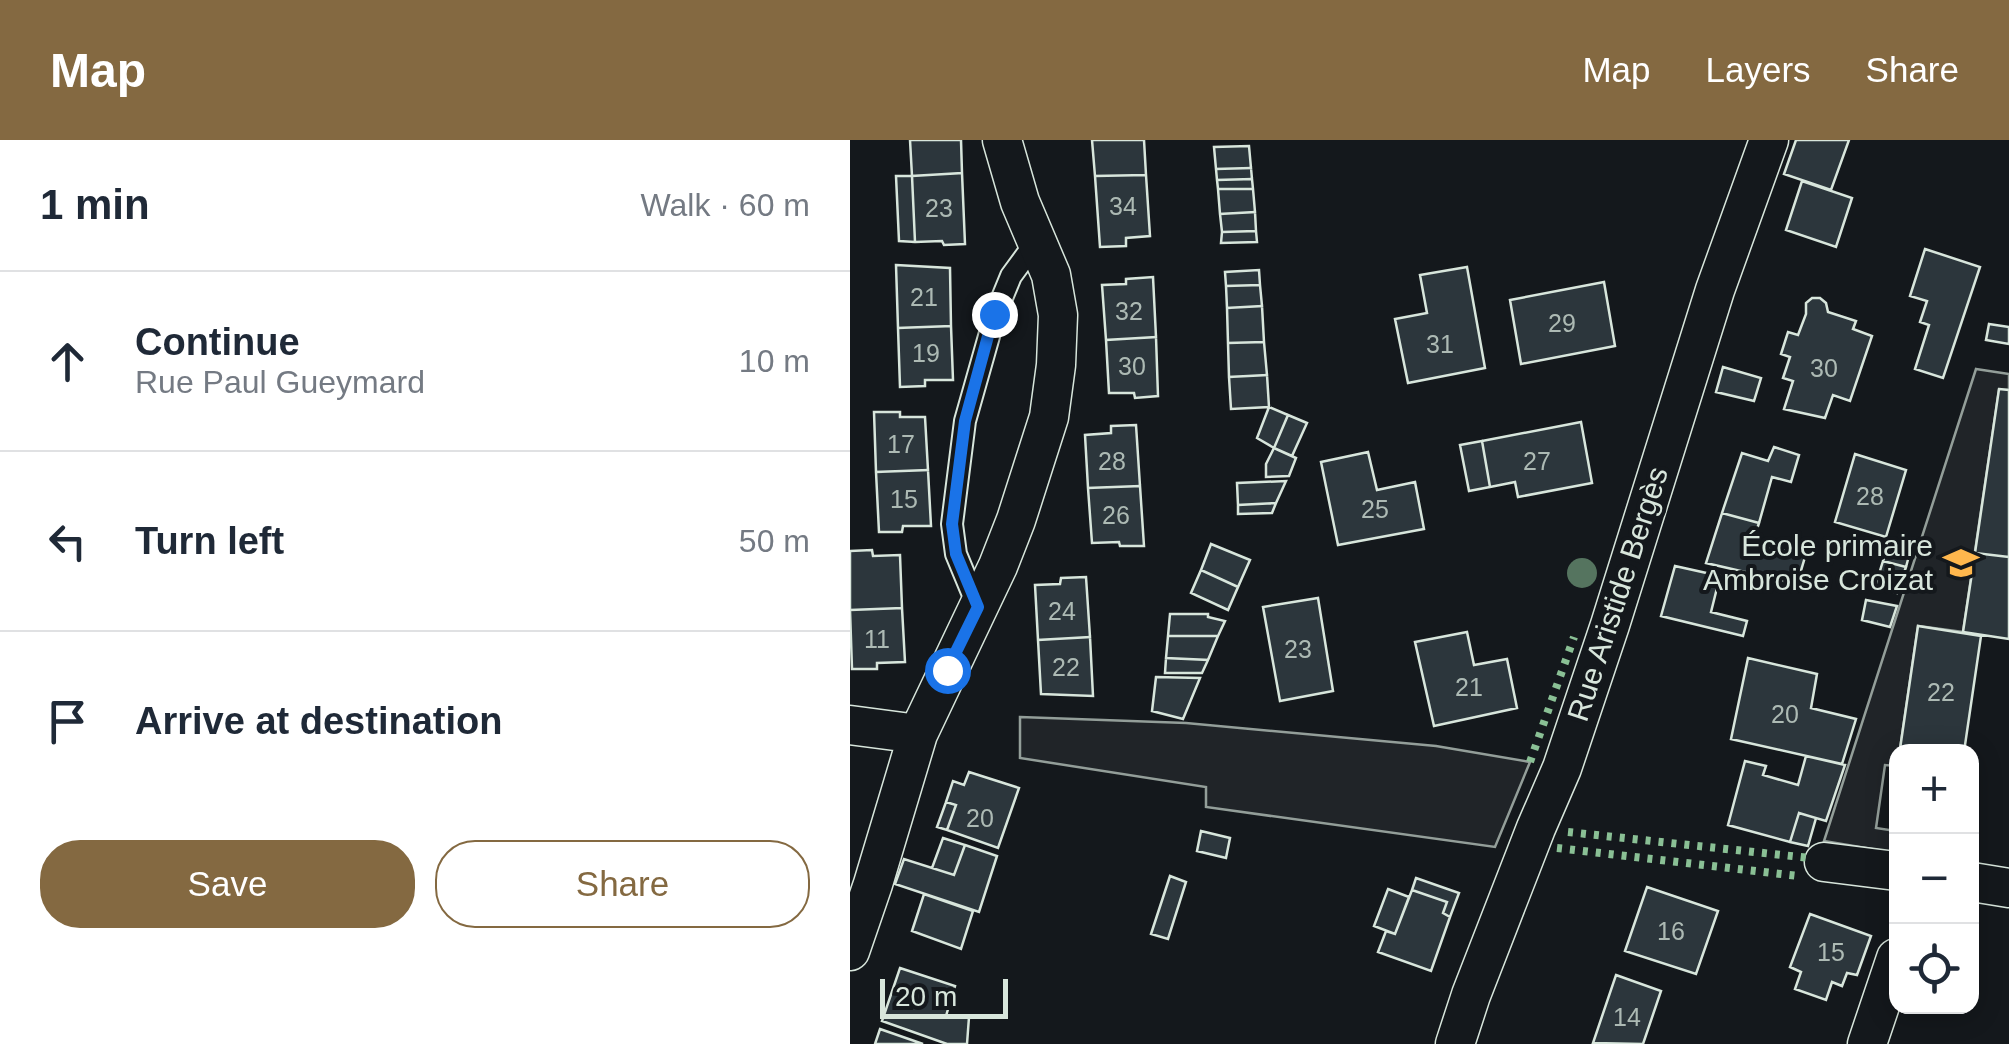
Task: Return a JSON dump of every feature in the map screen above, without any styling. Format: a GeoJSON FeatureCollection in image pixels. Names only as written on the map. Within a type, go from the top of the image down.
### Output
{"type":"FeatureCollection","features":[{"type":"Feature","properties":{"kind":"street"},"geometry":{"type":"LineString","coordinates":[[850,951],[918,734],[1016,520],[1049,417],[1058,315],[1050,276],[1020,202],[1002,140]]}},
{"type":"Feature","properties":{"kind":"street","name":"Rue Aristide Bergès"},"geometry":{"type":"LineString","coordinates":[[1455,1044],[1478,976],[1562,768],[1710,304],[1769,140]]}},
{"type":"Feature","properties":{"kind":"street"},"geometry":{"type":"LineString","coordinates":[[850,725],[918,734]]}},
{"type":"Feature","properties":{"kind":"street"},"geometry":{"type":"LineString","coordinates":[[1824,862],[1889,870]]}},
{"type":"Feature","properties":{"kind":"street"},"geometry":{"type":"LineString","coordinates":[[1979,883],[2009,888]]}},
{"type":"Feature","properties":{"kind":"street"},"geometry":{"type":"LineString","coordinates":[[1866,1044],[1889,978]]}},
{"type":"Feature","properties":{"kind":"lane"},"geometry":{"type":"LineString","coordinates":[[978,607],[956,554],[952,524],[965,421],[994,314],[1012,276],[1036,242]]}},
{"type":"Feature","properties":{"kind":"shaded area"},"geometry":{"type":"Polygon","coordinates":[[[1976,369],[2009,374],[2009,390],[1999,390],[1963,632],[1918,626],[1901,744],[1889,744],[1889,765],[1885,765],[1876,828],[1889,830],[1889,852],[1824,841],[1976,369]]]}},
{"type":"Feature","properties":{"kind":"shaded area"},"geometry":{"type":"Polygon","coordinates":[[[1020,717],[1186,723],[1436,746],[1530,762],[1495,847],[1206,807],[1206,787],[1020,758],[1020,717]]]}},
{"type":"Feature","properties":{"kind":"building"},"geometry":{"type":"Polygon","coordinates":[[[910,140],[961,140],[962,173],[912,176],[910,140]]]}},
{"type":"Feature","properties":{"kind":"building"},"geometry":{"type":"Polygon","coordinates":[[[1092,140],[1144,140],[1146,175],[1095,176],[1092,140]]]}},
{"type":"Feature","properties":{"kind":"building"},"geometry":{"type":"Polygon","coordinates":[[[1796,140],[1849,140],[1831,190],[1784,174],[1796,140]]]}},
{"type":"Feature","properties":{"kind":"building"},"geometry":{"type":"Polygon","coordinates":[[[1249,146],[1251,168],[1216,169],[1214,147],[1249,146]]]}},
{"type":"Feature","properties":{"kind":"building"},"geometry":{"type":"Polygon","coordinates":[[[1251,168],[1252,179],[1217,180],[1216,169],[1251,168]]]}},
{"type":"Feature","properties":{"kind":"building"},"geometry":{"type":"Polygon","coordinates":[[[962,173],[965,244],[915,242],[912,176],[962,173]]]}},
{"type":"Feature","properties":{"kind":"building"},"geometry":{"type":"Polygon","coordinates":[[[1146,175],[1150,236],[1126,238],[1126,246],[1100,247],[1095,176],[1146,175]]]}},
{"type":"Feature","properties":{"kind":"building"},"geometry":{"type":"Polygon","coordinates":[[[896,176],[912,176],[915,242],[899,241],[896,176]]]}},
{"type":"Feature","properties":{"kind":"building"},"geometry":{"type":"Polygon","coordinates":[[[1252,179],[1253,189],[1218,189],[1217,180],[1252,179]]]}},
{"type":"Feature","properties":{"kind":"building"},"geometry":{"type":"Polygon","coordinates":[[[1802,181],[1852,198],[1836,247],[1786,230],[1802,181]]]}},
{"type":"Feature","properties":{"kind":"building"},"geometry":{"type":"Polygon","coordinates":[[[1218,189],[1253,189],[1255,212],[1220,214],[1218,189]]]}},
{"type":"Feature","properties":{"kind":"building"},"geometry":{"type":"Polygon","coordinates":[[[1255,212],[1256,231],[1222,232],[1220,214],[1255,212]]]}},
{"type":"Feature","properties":{"kind":"building"},"geometry":{"type":"Polygon","coordinates":[[[1256,231],[1257,242],[1221,243],[1222,232],[1256,231]]]}},
{"type":"Feature","properties":{"kind":"building"},"geometry":{"type":"Polygon","coordinates":[[[1925,249],[1980,267],[1943,378],[1915,369],[1929,325],[1920,322],[1927,301],[1910,296],[1925,249]]]}},
{"type":"Feature","properties":{"kind":"building"},"geometry":{"type":"Polygon","coordinates":[[[896,265],[950,268],[951,326],[898,328],[896,265]]]}},
{"type":"Feature","properties":{"kind":"building"},"geometry":{"type":"Polygon","coordinates":[[[1467,267],[1485,368],[1408,383],[1395,319],[1427,313],[1420,275],[1467,267]]]}},
{"type":"Feature","properties":{"kind":"building"},"geometry":{"type":"Polygon","coordinates":[[[1259,270],[1260,285],[1226,286],[1225,272],[1259,270]]]}},
{"type":"Feature","properties":{"kind":"building"},"geometry":{"type":"Polygon","coordinates":[[[1153,277],[1156,337],[1106,340],[1102,285],[1153,277]]]}},
{"type":"Feature","properties":{"kind":"building"},"geometry":{"type":"Polygon","coordinates":[[[1604,282],[1615,346],[1521,364],[1510,300],[1604,282]]]}},
{"type":"Feature","properties":{"kind":"building"},"geometry":{"type":"Polygon","coordinates":[[[1260,285],[1262,306],[1227,308],[1226,286],[1260,285]]]}},
{"type":"Feature","properties":{"kind":"building"},"geometry":{"type":"Polygon","coordinates":[[[1820,298],[1828,312],[1856,321],[1853,329],[1872,336],[1850,401],[1833,395],[1825,418],[1784,409],[1793,381],[1783,378],[1790,357],[1781,354],[1788,332],[1798,335],[1806,303],[1820,298]]]}},
{"type":"Feature","properties":{"kind":"building"},"geometry":{"type":"Polygon","coordinates":[[[1262,306],[1264,342],[1228,343],[1227,308],[1262,306]]]}},
{"type":"Feature","properties":{"kind":"building"},"geometry":{"type":"Polygon","coordinates":[[[1989,324],[2009,327],[2009,344],[1986,340],[1989,324]]]}},
{"type":"Feature","properties":{"kind":"building"},"geometry":{"type":"Polygon","coordinates":[[[951,326],[953,380],[925,380],[925,386],[900,387],[898,328],[951,326]]]}},
{"type":"Feature","properties":{"kind":"building"},"geometry":{"type":"Polygon","coordinates":[[[1156,337],[1158,396],[1135,398],[1134,393],[1109,393],[1106,340],[1156,337]]]}},
{"type":"Feature","properties":{"kind":"building"},"geometry":{"type":"Polygon","coordinates":[[[1264,342],[1267,375],[1229,377],[1228,343],[1264,342]]]}},
{"type":"Feature","properties":{"kind":"building"},"geometry":{"type":"Polygon","coordinates":[[[1723,367],[1761,378],[1754,401],[1716,392],[1723,367]]]}},
{"type":"Feature","properties":{"kind":"building"},"geometry":{"type":"Polygon","coordinates":[[[1267,375],[1269,407],[1231,409],[1229,377],[1267,375]]]}},
{"type":"Feature","properties":{"kind":"building"},"geometry":{"type":"Polygon","coordinates":[[[1999,389],[2009,390],[2009,557],[1975,553],[1999,389]]]}},
{"type":"Feature","properties":{"kind":"building"},"geometry":{"type":"Polygon","coordinates":[[[1269,407],[1288,415],[1274,448],[1257,438],[1269,407]]]}},
{"type":"Feature","properties":{"kind":"building"},"geometry":{"type":"Polygon","coordinates":[[[874,412],[925,417],[928,470],[876,472],[874,412]]]}},
{"type":"Feature","properties":{"kind":"building"},"geometry":{"type":"Polygon","coordinates":[[[1288,415],[1307,423],[1292,456],[1274,448],[1288,415]]]}},
{"type":"Feature","properties":{"kind":"building"},"geometry":{"type":"Polygon","coordinates":[[[1581,422],[1592,483],[1518,497],[1515,482],[1490,487],[1482,441],[1581,422]]]}},
{"type":"Feature","properties":{"kind":"building"},"geometry":{"type":"Polygon","coordinates":[[[1136,425],[1140,486],[1088,488],[1085,435],[1111,433],[1111,426],[1136,425]]]}},
{"type":"Feature","properties":{"kind":"building"},"geometry":{"type":"Polygon","coordinates":[[[1482,441],[1490,487],[1469,491],[1460,445],[1482,441]]]}},
{"type":"Feature","properties":{"kind":"building"},"geometry":{"type":"Polygon","coordinates":[[[1774,447],[1799,455],[1791,482],[1772,477],[1759,523],[1722,513],[1742,453],[1768,461],[1774,447]]]}},
{"type":"Feature","properties":{"kind":"building"},"geometry":{"type":"Polygon","coordinates":[[[1274,448],[1296,458],[1289,476],[1266,477],[1266,464],[1274,448]]]}},
{"type":"Feature","properties":{"kind":"building"},"geometry":{"type":"Polygon","coordinates":[[[1368,452],[1377,490],[1415,482],[1424,529],[1338,545],[1321,462],[1368,452]]]}},
{"type":"Feature","properties":{"kind":"building"},"geometry":{"type":"Polygon","coordinates":[[[1855,454],[1906,470],[1886,537],[1835,522],[1855,454]]]}},
{"type":"Feature","properties":{"kind":"building"},"geometry":{"type":"Polygon","coordinates":[[[928,470],[931,526],[903,526],[902,532],[879,532],[876,472],[928,470]]]}},
{"type":"Feature","properties":{"kind":"building"},"geometry":{"type":"Polygon","coordinates":[[[1286,481],[1276,503],[1238,505],[1237,483],[1286,481]]]}},
{"type":"Feature","properties":{"kind":"building"},"geometry":{"type":"Polygon","coordinates":[[[1140,486],[1144,546],[1092,543],[1088,488],[1140,486]]]}},
{"type":"Feature","properties":{"kind":"building"},"geometry":{"type":"Polygon","coordinates":[[[1276,503],[1272,513],[1238,514],[1238,505],[1276,503]]]}},
{"type":"Feature","properties":{"kind":"building"},"geometry":{"type":"Polygon","coordinates":[[[1722,513],[1759,523],[1753,541],[1805,557],[1797,584],[1706,563],[1722,513]]]}},
{"type":"Feature","properties":{"kind":"building"},"geometry":{"type":"Polygon","coordinates":[[[1211,544],[1250,560],[1238,587],[1201,570],[1211,544]]]}},
{"type":"Feature","properties":{"kind":"building"},"geometry":{"type":"Polygon","coordinates":[[[1888,546],[1910,552],[1906,567],[1883,561],[1888,546]]]}},
{"type":"Feature","properties":{"kind":"building"},"geometry":{"type":"Polygon","coordinates":[[[872,550],[873,556],[900,555],[902,608],[850,610],[850,551],[872,550]]]}},
{"type":"Feature","properties":{"kind":"building"},"geometry":{"type":"Polygon","coordinates":[[[1975,553],[2009,557],[2009,639],[1963,632],[1975,553]]]}},
{"type":"Feature","properties":{"kind":"building"},"geometry":{"type":"Polygon","coordinates":[[[1883,561],[1906,567],[1897,593],[1875,587],[1883,561]]]}},
{"type":"Feature","properties":{"kind":"building"},"geometry":{"type":"Polygon","coordinates":[[[1675,566],[1720,576],[1711,612],[1747,621],[1743,636],[1661,616],[1675,566]]]}},
{"type":"Feature","properties":{"kind":"building"},"geometry":{"type":"Polygon","coordinates":[[[1201,570],[1238,587],[1228,610],[1191,593],[1201,570]]]}},
{"type":"Feature","properties":{"kind":"building"},"geometry":{"type":"Polygon","coordinates":[[[1086,577],[1090,637],[1038,640],[1035,585],[1086,577]]]}},
{"type":"Feature","properties":{"kind":"building"},"geometry":{"type":"Polygon","coordinates":[[[1318,598],[1333,691],[1280,701],[1263,607],[1318,598]]]}},
{"type":"Feature","properties":{"kind":"building"},"geometry":{"type":"Polygon","coordinates":[[[1866,600],[1897,606],[1890,627],[1862,620],[1866,600]]]}},
{"type":"Feature","properties":{"kind":"building"},"geometry":{"type":"Polygon","coordinates":[[[902,608],[905,662],[877,663],[877,669],[852,669],[850,610],[902,608]]]}},
{"type":"Feature","properties":{"kind":"building"},"geometry":{"type":"Polygon","coordinates":[[[1170,614],[1208,614],[1225,621],[1218,636],[1168,636],[1170,614]]]}},
{"type":"Feature","properties":{"kind":"building"},"geometry":{"type":"Polygon","coordinates":[[[1918,626],[1981,636],[1965,744],[1901,744],[1918,626]]]}},
{"type":"Feature","properties":{"kind":"building"},"geometry":{"type":"Polygon","coordinates":[[[1467,632],[1474,665],[1507,659],[1517,708],[1434,726],[1415,642],[1467,632]]]}},
{"type":"Feature","properties":{"kind":"building"},"geometry":{"type":"Polygon","coordinates":[[[1168,636],[1218,636],[1208,660],[1166,658],[1168,636]]]}},
{"type":"Feature","properties":{"kind":"building"},"geometry":{"type":"Polygon","coordinates":[[[1090,637],[1093,696],[1041,694],[1038,640],[1090,637]]]}},
{"type":"Feature","properties":{"kind":"building"},"geometry":{"type":"Polygon","coordinates":[[[1166,658],[1208,660],[1202,673],[1165,673],[1166,658]]]}},
{"type":"Feature","properties":{"kind":"building"},"geometry":{"type":"Polygon","coordinates":[[[1748,658],[1817,674],[1811,708],[1856,719],[1842,764],[1731,739],[1748,658]]]}},
{"type":"Feature","properties":{"kind":"building"},"geometry":{"type":"Polygon","coordinates":[[[1156,677],[1200,678],[1183,719],[1152,711],[1156,677]]]}},
{"type":"Feature","properties":{"kind":"building"},"geometry":{"type":"Polygon","coordinates":[[[1806,756],[1845,765],[1826,821],[1799,813],[1790,842],[1728,825],[1745,761],[1766,766],[1763,775],[1798,785],[1806,756]]]}},
{"type":"Feature","properties":{"kind":"building"},"geometry":{"type":"Polygon","coordinates":[[[969,772],[1019,788],[998,848],[947,830],[956,805],[946,802],[953,781],[964,785],[969,772]]]}},
{"type":"Feature","properties":{"kind":"building"},"geometry":{"type":"Polygon","coordinates":[[[946,802],[956,805],[947,830],[937,827],[946,802]]]}},
{"type":"Feature","properties":{"kind":"building"},"geometry":{"type":"Polygon","coordinates":[[[1799,813],[1816,818],[1808,846],[1790,842],[1799,813]]]}},
{"type":"Feature","properties":{"kind":"building"},"geometry":{"type":"Polygon","coordinates":[[[1201,831],[1230,838],[1226,858],[1197,851],[1201,831]]]}},
{"type":"Feature","properties":{"kind":"building"},"geometry":{"type":"Polygon","coordinates":[[[943,838],[965,845],[954,875],[932,868],[943,838]]]}},
{"type":"Feature","properties":{"kind":"building"},"geometry":{"type":"Polygon","coordinates":[[[965,845],[997,856],[979,912],[895,884],[904,859],[954,875],[965,845]]]}},
{"type":"Feature","properties":{"kind":"building"},"geometry":{"type":"Polygon","coordinates":[[[1170,876],[1186,882],[1168,939],[1151,934],[1170,876]]]}},
{"type":"Feature","properties":{"kind":"building"},"geometry":{"type":"Polygon","coordinates":[[[1416,878],[1459,893],[1450,917],[1443,913],[1447,902],[1412,890],[1416,878]]]}},
{"type":"Feature","properties":{"kind":"building"},"geometry":{"type":"Polygon","coordinates":[[[1647,887],[1718,911],[1696,974],[1625,951],[1647,887]]]}},
{"type":"Feature","properties":{"kind":"building"},"geometry":{"type":"Polygon","coordinates":[[[1388,889],[1409,897],[1395,934],[1374,926],[1388,889]]]}},
{"type":"Feature","properties":{"kind":"building"},"geometry":{"type":"Polygon","coordinates":[[[1412,890],[1447,902],[1443,913],[1450,917],[1431,971],[1378,952],[1386,931],[1395,934],[1412,890]]]}},
{"type":"Feature","properties":{"kind":"building"},"geometry":{"type":"Polygon","coordinates":[[[924,894],[973,911],[961,949],[912,931],[924,894]]]}},
{"type":"Feature","properties":{"kind":"building"},"geometry":{"type":"Polygon","coordinates":[[[1810,914],[1871,936],[1857,975],[1847,973],[1842,986],[1832,982],[1826,1000],[1795,989],[1801,972],[1790,967],[1810,914]]]}},
{"type":"Feature","properties":{"kind":"building"},"geometry":{"type":"Polygon","coordinates":[[[900,968],[955,986],[946,1016],[969,1017],[967,1044],[947,1044],[882,1021],[900,968]]]}},
{"type":"Feature","properties":{"kind":"building"},"geometry":{"type":"Polygon","coordinates":[[[1616,975],[1661,991],[1643,1044],[1593,1043],[1616,975]]]}},
{"type":"Feature","properties":{"kind":"building"},"geometry":{"type":"Polygon","coordinates":[[[880,1029],[923,1044],[875,1044],[880,1029]]]}},
{"type":"Feature","properties":{"kind":"hedge"},"geometry":{"type":"LineString","coordinates":[[1530,762],[1574,637]]}},
{"type":"Feature","properties":{"kind":"hedge"},"geometry":{"type":"LineString","coordinates":[[1568,832],[1810,858]]}},
{"type":"Feature","properties":{"kind":"hedge"},"geometry":{"type":"LineString","coordinates":[[1557,848],[1798,876]]}},
{"type":"Feature","properties":{"kind":"place","name":"École primaire Ambroise Croizat"},"geometry":{"type":"Point","coordinates":[1961,563]}},
{"type":"Feature","properties":{"kind":"route"},"geometry":{"type":"LineString","coordinates":[[947,670],[978,607],[956,554],[952,524],[965,421],[994,314]]}}]}
